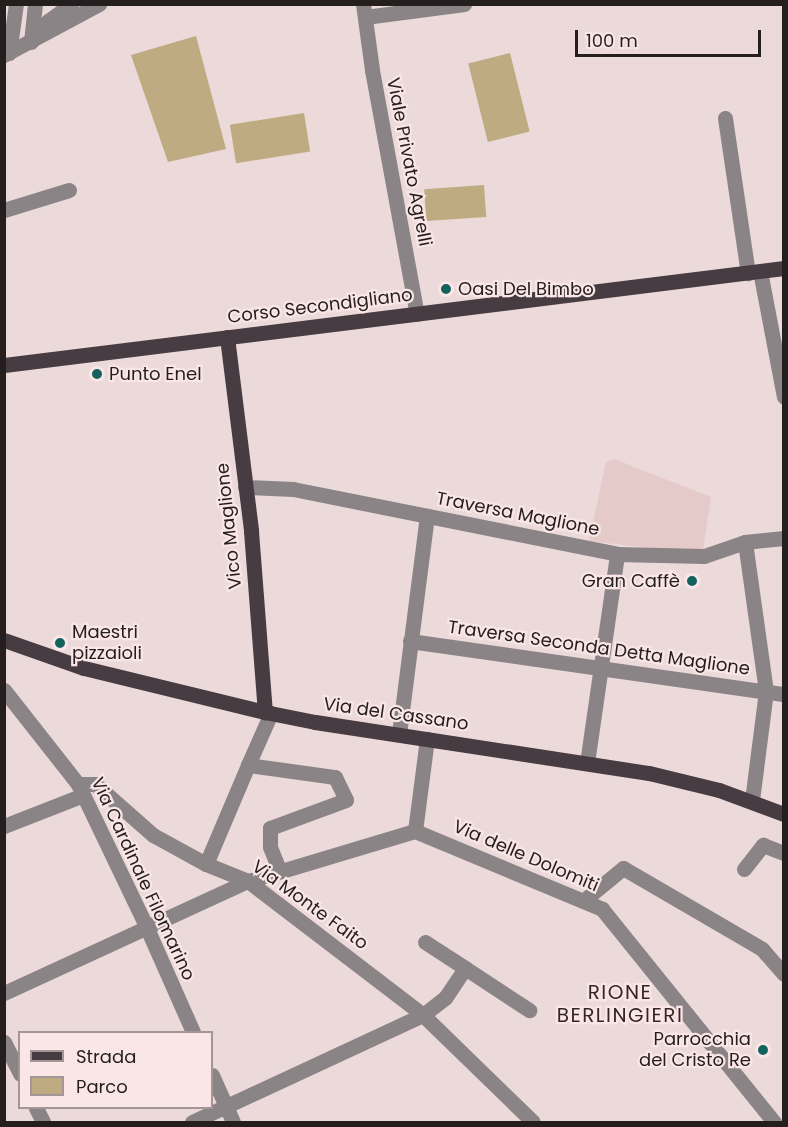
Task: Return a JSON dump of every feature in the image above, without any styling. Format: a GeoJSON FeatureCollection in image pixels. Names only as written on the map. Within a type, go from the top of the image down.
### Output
{"type":"FeatureCollection","features":[{"type":"Feature","properties":{"kind":"main road","name":"Corso Secondigliano"},"geometry":{"type":"LineString","coordinates":[[4,365],[783,268]]}},
{"type":"Feature","properties":{"kind":"main road","name":"Vico Maglione"},"geometry":{"type":"LineString","coordinates":[[227,337],[253,554],[268,713]]}},
{"type":"Feature","properties":{"kind":"main road","name":"Via del Cassano"},"geometry":{"type":"LineString","coordinates":[[4,640],[84,668],[268,713],[680,780],[752,801],[783,814]]}},
{"type":"Feature","properties":{"kind":"street"},"geometry":{"type":"LineString","coordinates":[[17,4],[31,42]]}},
{"type":"Feature","properties":{"kind":"street"},"geometry":{"type":"LineString","coordinates":[[7,54],[17,4]]}},
{"type":"Feature","properties":{"kind":"street"},"geometry":{"type":"LineString","coordinates":[[31,42],[36,4]]}},
{"type":"Feature","properties":{"kind":"street"},"geometry":{"type":"LineString","coordinates":[[36,4],[48,13],[65,8]]}},
{"type":"Feature","properties":{"kind":"street"},"geometry":{"type":"LineString","coordinates":[[7,54],[99,4]]}},
{"type":"Feature","properties":{"kind":"street","name":"Viale Privato Agrelli"},"geometry":{"type":"LineString","coordinates":[[417,314],[372,70],[364,11],[464,4]]}},
{"type":"Feature","properties":{"kind":"street"},"geometry":{"type":"LineString","coordinates":[[31,42],[65,8]]}},
{"type":"Feature","properties":{"kind":"street"},"geometry":{"type":"LineString","coordinates":[[725,118],[754,272],[783,397]]}},
{"type":"Feature","properties":{"kind":"street"},"geometry":{"type":"LineString","coordinates":[[4,210],[69,190]]}},
{"type":"Feature","properties":{"kind":"street","name":"Traversa Maglione"},"geometry":{"type":"LineString","coordinates":[[244,487],[293,489],[518,532],[617,554],[704,556],[746,542],[783,538]]}},
{"type":"Feature","properties":{"kind":"street"},"geometry":{"type":"LineString","coordinates":[[399,734],[427,516]]}},
{"type":"Feature","properties":{"kind":"street"},"geometry":{"type":"LineString","coordinates":[[746,542],[766,692],[752,801]]}},
{"type":"Feature","properties":{"kind":"street"},"geometry":{"type":"LineString","coordinates":[[586,763],[617,554]]}},
{"type":"Feature","properties":{"kind":"street","name":"Traversa Seconda Detta Maglione"},"geometry":{"type":"LineString","coordinates":[[410,641],[783,694]]}},
{"type":"Feature","properties":{"kind":"street","name":"Via Cardinale Filomarino"},"geometry":{"type":"LineString","coordinates":[[4,690],[80,790],[146,926],[193,1031]]}},
{"type":"Feature","properties":{"kind":"street"},"geometry":{"type":"LineString","coordinates":[[206,864],[268,713]]}},
{"type":"Feature","properties":{"kind":"street"},"geometry":{"type":"LineString","coordinates":[[4,993],[248,880],[415,831],[428,739]]}},
{"type":"Feature","properties":{"kind":"street"},"geometry":{"type":"LineString","coordinates":[[248,765],[335,777],[346,800],[270,828],[270,847],[279,870]]}},
{"type":"Feature","properties":{"kind":"street","name":"Via Monte Faito"},"geometry":{"type":"LineString","coordinates":[[80,790],[95,784],[153,836],[206,864],[248,880],[423,1015],[533,1122]]}},
{"type":"Feature","properties":{"kind":"street"},"geometry":{"type":"LineString","coordinates":[[4,826],[80,790]]}},
{"type":"Feature","properties":{"kind":"street","name":"Via delle Dolomiti"},"geometry":{"type":"LineString","coordinates":[[415,831],[602,909],[774,1122]]}},
{"type":"Feature","properties":{"kind":"street"},"geometry":{"type":"LineString","coordinates":[[744,869],[764,845],[783,853]]}},
{"type":"Feature","properties":{"kind":"street"},"geometry":{"type":"LineString","coordinates":[[583,901],[623,868],[762,949],[783,974]]}},
{"type":"Feature","properties":{"kind":"street"},"geometry":{"type":"LineString","coordinates":[[425,942],[529,1011]]}},
{"type":"Feature","properties":{"kind":"street"},"geometry":{"type":"LineString","coordinates":[[192,1122],[423,1015],[445,998],[465,968]]}},
{"type":"Feature","properties":{"kind":"street"},"geometry":{"type":"LineString","coordinates":[[4,1042],[18,1070]]}},
{"type":"Feature","properties":{"kind":"street"},"geometry":{"type":"LineString","coordinates":[[213,1077],[233,1122]]}},
{"type":"Feature","properties":{"kind":"shaded area"},"geometry":{"type":"Polygon","coordinates":[[[614,459],[711,497],[703,551],[677,551],[589,541],[606,462],[614,459]]]}},
{"type":"Feature","properties":{"kind":"green space"},"geometry":{"type":"Polygon","coordinates":[[[196,36],[226,149],[168,162],[131,55],[196,36]]]}},
{"type":"Feature","properties":{"kind":"green space"},"geometry":{"type":"Polygon","coordinates":[[[510,53],[530,132],[488,142],[468,63],[510,53]]]}},
{"type":"Feature","properties":{"kind":"green space"},"geometry":{"type":"Polygon","coordinates":[[[304,113],[310,152],[236,163],[230,125],[304,113]]]}},
{"type":"Feature","properties":{"kind":"green space"},"geometry":{"type":"Polygon","coordinates":[[[484,185],[486,217],[426,221],[424,189],[484,185]]]}},
{"type":"Feature","properties":{"kind":"place","name":"Oasi Del Bimbo"},"geometry":{"type":"Point","coordinates":[446,289]}},
{"type":"Feature","properties":{"kind":"place","name":"Punto Enel"},"geometry":{"type":"Point","coordinates":[97,374]}},
{"type":"Feature","properties":{"kind":"place","name":"Gran Caffè"},"geometry":{"type":"Point","coordinates":[692,581]}},
{"type":"Feature","properties":{"kind":"place","name":"Maestri pizzaioli"},"geometry":{"type":"Point","coordinates":[60,643]}},
{"type":"Feature","properties":{"kind":"place","name":"Parrocchia del Cristo Re"},"geometry":{"type":"Point","coordinates":[763,1050]}},
{"type":"Feature","properties":{"kind":"district","name":"RIONE BERLINGIERI"},"geometry":{"type":"Point","coordinates":[620,1004]}}]}
